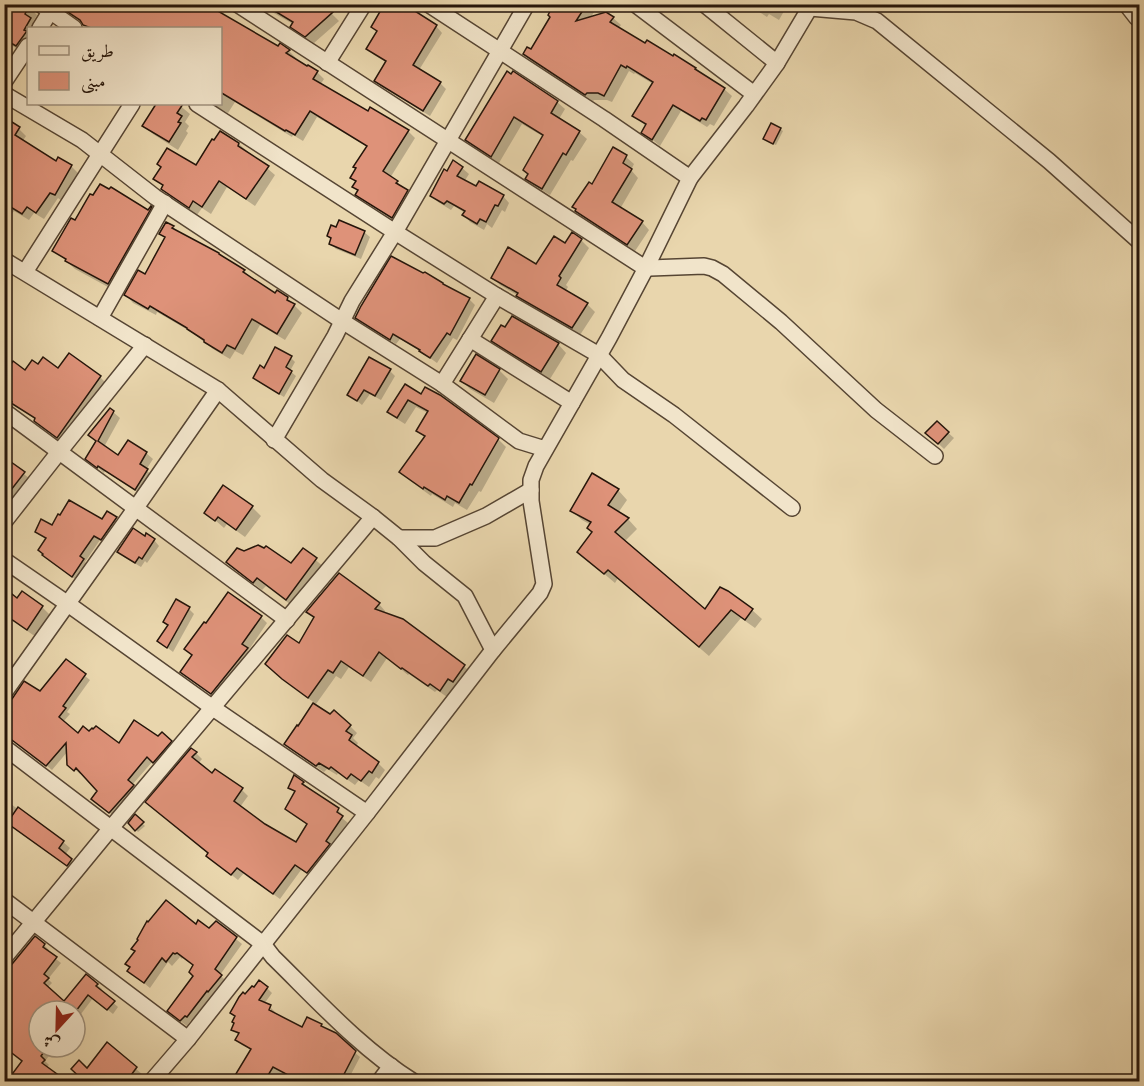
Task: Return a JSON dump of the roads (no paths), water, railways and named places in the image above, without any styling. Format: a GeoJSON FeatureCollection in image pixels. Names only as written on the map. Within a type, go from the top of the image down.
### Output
{"type":"FeatureCollection","features":[{"type":"Feature","properties":{"kind":"street"},"geometry":{"type":"LineString","coordinates":[[237,4],[646,268],[704,266],[723,274],[781,322],[876,410],[935,456]]}},
{"type":"Feature","properties":{"kind":"street"},"geometry":{"type":"LineString","coordinates":[[327,63],[364,4]]}},
{"type":"Feature","properties":{"kind":"street"},"geometry":{"type":"LineString","coordinates":[[428,4],[690,178]]}},
{"type":"Feature","properties":{"kind":"street"},"geometry":{"type":"LineString","coordinates":[[274,440],[335,336],[352,301],[395,232],[527,4]]}},
{"type":"Feature","properties":{"kind":"street"},"geometry":{"type":"LineString","coordinates":[[635,4],[754,94]]}},
{"type":"Feature","properties":{"kind":"street"},"geometry":{"type":"LineString","coordinates":[[704,4],[777,63]]}},
{"type":"Feature","properties":{"kind":"street"},"geometry":{"type":"LineString","coordinates":[[1126,4],[1137,18]]}},
{"type":"Feature","properties":{"kind":"street"},"geometry":{"type":"LineString","coordinates":[[151,1082],[188,1039],[540,593],[544,584],[531,501],[531,480],[545,449],[646,268],[690,178],[777,63],[811,6],[856,12],[877,21],[1049,162],[1140,242]]}},
{"type":"Feature","properties":{"kind":"street"},"geometry":{"type":"LineString","coordinates":[[40,27],[49,7],[73,27]]}},
{"type":"Feature","properties":{"kind":"street"},"geometry":{"type":"LineString","coordinates":[[4,82],[27,48]]}},
{"type":"Feature","properties":{"kind":"street"},"geometry":{"type":"LineString","coordinates":[[4,94],[82,140],[155,197],[342,321],[442,384],[519,441],[545,449]]}},
{"type":"Feature","properties":{"kind":"street"},"geometry":{"type":"LineString","coordinates":[[25,272],[131,105]]}},
{"type":"Feature","properties":{"kind":"street"},"geometry":{"type":"LineString","coordinates":[[199,105],[497,296],[599,355],[623,380],[675,415],[792,508]]}},
{"type":"Feature","properties":{"kind":"street"},"geometry":{"type":"LineString","coordinates":[[100,318],[165,203]]}},
{"type":"Feature","properties":{"kind":"street"},"geometry":{"type":"LineString","coordinates":[[4,260],[218,390],[274,440],[322,480],[399,538],[424,563],[465,596],[493,650]]}},
{"type":"Feature","properties":{"kind":"street"},"geometry":{"type":"LineString","coordinates":[[442,384],[497,296]]}},
{"type":"Feature","properties":{"kind":"street"},"geometry":{"type":"LineString","coordinates":[[470,339],[572,403]]}},
{"type":"Feature","properties":{"kind":"street"},"geometry":{"type":"LineString","coordinates":[[4,522],[145,345]]}},
{"type":"Feature","properties":{"kind":"street"},"geometry":{"type":"LineString","coordinates":[[4,693],[218,390]]}},
{"type":"Feature","properties":{"kind":"street"},"geometry":{"type":"LineString","coordinates":[[4,411],[287,620]]}},
{"type":"Feature","properties":{"kind":"street"},"geometry":{"type":"LineString","coordinates":[[399,538],[435,538],[486,516],[531,490]]}},
{"type":"Feature","properties":{"kind":"street"},"geometry":{"type":"LineString","coordinates":[[4,958],[373,517]]}},
{"type":"Feature","properties":{"kind":"street"},"geometry":{"type":"LineString","coordinates":[[4,560],[213,708],[367,813]]}},
{"type":"Feature","properties":{"kind":"street"},"geometry":{"type":"LineString","coordinates":[[4,747],[262,944],[352,1034],[414,1082]]}},
{"type":"Feature","properties":{"kind":"street"},"geometry":{"type":"LineString","coordinates":[[4,900],[188,1039]]}},
{"type":"Feature","properties":{"kind":"street"},"geometry":{"type":"LineString","coordinates":[[379,1082],[391,1066]]}}]}
